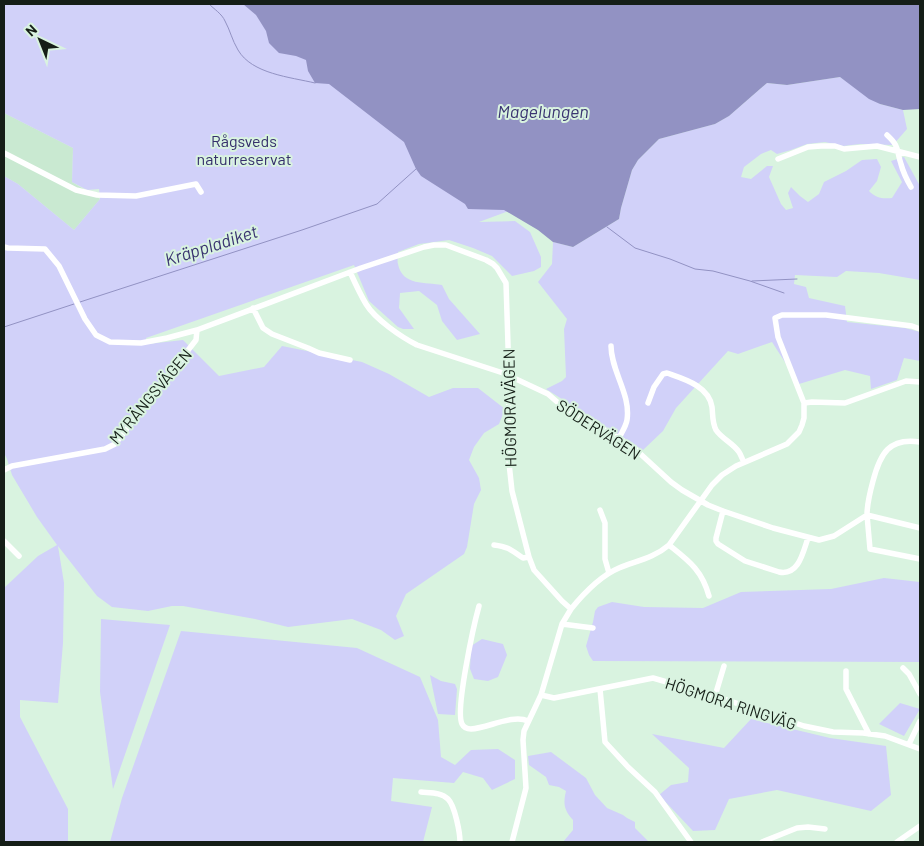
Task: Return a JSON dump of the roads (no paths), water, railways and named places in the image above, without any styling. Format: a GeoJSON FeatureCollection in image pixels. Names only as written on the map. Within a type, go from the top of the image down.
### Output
{"type":"FeatureCollection","features":[{"type":"Feature","properties":{"kind":"street"},"geometry":{"type":"LineString","coordinates":[[887,135],[899,151],[900,163],[911,186]]}},
{"type":"Feature","properties":{"kind":"street"},"geometry":{"type":"LineString","coordinates":[[778,159],[808,147],[821,146],[835,146],[844,149],[877,146],[920,157]]}},
{"type":"Feature","properties":{"kind":"street"},"geometry":{"type":"LineString","coordinates":[[4,153],[76,190],[97,196],[136,196],[196,184],[201,192]]}},
{"type":"Feature","properties":{"kind":"street","name":"HÖGMORAVÄGEN"},"geometry":{"type":"LineString","coordinates":[[4,246],[8,248],[45,249],[59,266],[85,319],[96,335],[110,342],[141,343],[197,330],[350,272],[424,247],[446,245],[493,264],[506,283],[509,376],[508,454],[512,491],[528,557],[538,574],[571,609]]}},
{"type":"Feature","properties":{"kind":"street","name":"SÖDERVÄGEN"},"geometry":{"type":"LineString","coordinates":[[350,272],[369,309],[407,340],[503,373],[548,394],[564,408],[619,438],[638,451],[671,482],[708,505],[760,524],[819,540],[834,536],[867,515]]}},
{"type":"Feature","properties":{"kind":"street"},"geometry":{"type":"LineString","coordinates":[[253,308],[263,328],[272,334],[319,354],[350,360]]}},
{"type":"Feature","properties":{"kind":"street"},"geometry":{"type":"LineString","coordinates":[[512,842],[526,788],[522,740],[528,721],[541,695],[562,624],[571,609],[609,573],[661,552],[669,545],[700,500],[722,475],[744,462],[787,444],[799,432],[804,418],[804,403],[778,337],[776,318],[782,315],[826,315],[920,328]]}},
{"type":"Feature","properties":{"kind":"street","name":"MYRÄNGSVÄGEN"},"geometry":{"type":"LineString","coordinates":[[4,470],[12,466],[105,449],[114,444],[196,340],[197,330]]}},
{"type":"Feature","properties":{"kind":"street"},"geometry":{"type":"LineString","coordinates":[[611,346],[611,356],[627,409],[626,425],[619,438]]}},
{"type":"Feature","properties":{"kind":"street"},"geometry":{"type":"LineString","coordinates":[[648,403],[651,393],[663,374],[667,373],[699,386],[710,399],[713,422],[717,431],[737,450],[744,462]]}},
{"type":"Feature","properties":{"kind":"street"},"geometry":{"type":"LineString","coordinates":[[804,403],[845,403],[906,382],[920,382]]}},
{"type":"Feature","properties":{"kind":"street"},"geometry":{"type":"LineString","coordinates":[[920,442],[909,440],[902,442],[888,449],[883,454],[876,468],[867,508],[870,549],[920,559]]}},
{"type":"Feature","properties":{"kind":"street"},"geometry":{"type":"LineString","coordinates":[[600,510],[605,523],[605,559],[609,573]]}},
{"type":"Feature","properties":{"kind":"street"},"geometry":{"type":"LineString","coordinates":[[723,511],[716,538],[718,544],[745,561],[779,572],[790,572],[797,566],[808,538]]}},
{"type":"Feature","properties":{"kind":"street"},"geometry":{"type":"LineString","coordinates":[[867,515],[920,528]]}},
{"type":"Feature","properties":{"kind":"street"},"geometry":{"type":"LineString","coordinates":[[4,541],[19,556]]}},
{"type":"Feature","properties":{"kind":"street"},"geometry":{"type":"LineString","coordinates":[[494,545],[504,546],[523,558],[528,557]]}},
{"type":"Feature","properties":{"kind":"street"},"geometry":{"type":"LineString","coordinates":[[669,545],[693,565],[704,581],[709,596]]}},
{"type":"Feature","properties":{"kind":"street"},"geometry":{"type":"LineString","coordinates":[[479,606],[472,631],[462,690],[461,722],[469,729],[512,720],[524,719],[528,721]]}},
{"type":"Feature","properties":{"kind":"street"},"geometry":{"type":"LineString","coordinates":[[562,624],[592,628]]}},
{"type":"Feature","properties":{"kind":"street"},"geometry":{"type":"LineString","coordinates":[[715,696],[724,666]]}},
{"type":"Feature","properties":{"kind":"street"},"geometry":{"type":"LineString","coordinates":[[903,668],[909,674],[920,694]]}},
{"type":"Feature","properties":{"kind":"street"},"geometry":{"type":"LineString","coordinates":[[846,671],[846,689],[869,734]]}},
{"type":"Feature","properties":{"kind":"street","name":"HÖGMORA RINGVÄG"},"geometry":{"type":"LineString","coordinates":[[541,695],[554,698],[653,678],[715,696],[804,726],[833,732],[886,736],[920,749]]}},
{"type":"Feature","properties":{"kind":"street"},"geometry":{"type":"LineString","coordinates":[[600,688],[605,742],[655,792],[692,842]]}},
{"type":"Feature","properties":{"kind":"street"},"geometry":{"type":"LineString","coordinates":[[909,744],[920,721]]}},
{"type":"Feature","properties":{"kind":"street"},"geometry":{"type":"LineString","coordinates":[[421,792],[439,794],[448,798],[457,821],[460,842]]}},
{"type":"Feature","properties":{"kind":"street"},"geometry":{"type":"LineString","coordinates":[[897,842],[920,826]]}},
{"type":"Feature","properties":{"kind":"street"},"geometry":{"type":"LineString","coordinates":[[762,842],[797,828],[825,829]]}},
{"type":"Feature","properties":{"kind":"water","name":"Magelungen"},"geometry":{"type":"Polygon","coordinates":[[[243,4],[920,4],[920,109],[903,110],[880,104],[869,99],[840,77],[787,85],[767,83],[729,116],[715,124],[659,139],[638,160],[632,170],[619,219],[573,247],[553,242],[538,230],[504,210],[468,209],[465,204],[421,176],[404,142],[329,84],[315,83],[308,71],[306,60],[279,53],[269,43],[266,31],[256,15],[243,4]]]}},
{"type":"Feature","properties":{"kind":"waterway"},"geometry":{"type":"LineString","coordinates":[[209,4],[224,18],[238,50],[252,64],[272,73],[315,83]]}},
{"type":"Feature","properties":{"kind":"waterway","name":"Kräppladiket"},"geometry":{"type":"LineString","coordinates":[[80,302],[377,204],[416,169]]}},
{"type":"Feature","properties":{"kind":"waterway"},"geometry":{"type":"LineString","coordinates":[[607,227],[635,248],[695,269],[713,271],[784,293]]}},
{"type":"Feature","properties":{"kind":"waterway"},"geometry":{"type":"LineString","coordinates":[[752,281],[797,279]]}},
{"type":"Feature","properties":{"kind":"waterway","name":"Kräppladiket"},"geometry":{"type":"LineString","coordinates":[[4,327],[74,304]]}},
{"type":"Feature","properties":{"kind":"park label","name":"Rågsveds naturreservat"},"geometry":{"type":"Point","coordinates":[244,149]}}]}
